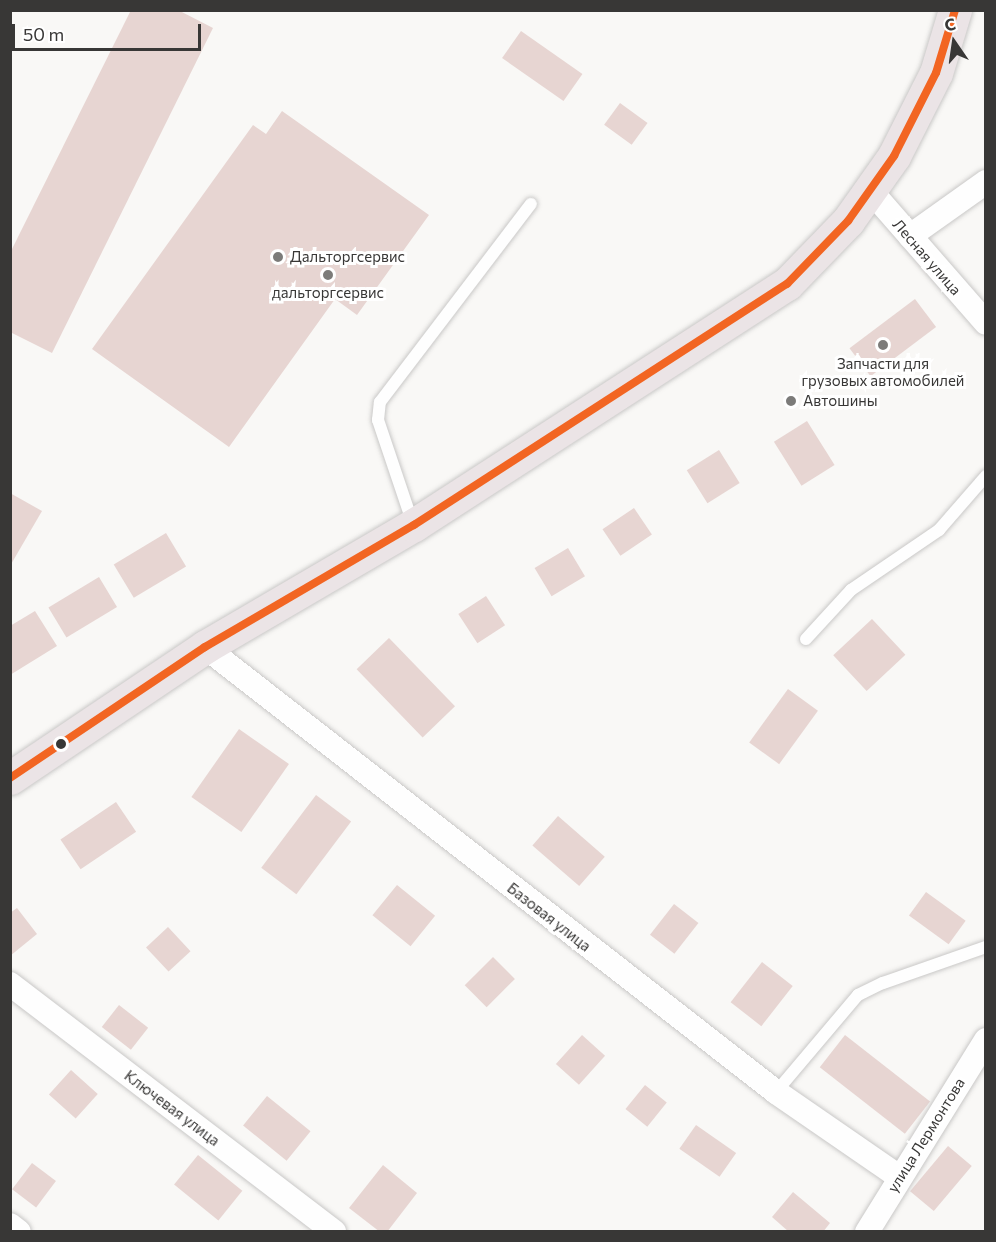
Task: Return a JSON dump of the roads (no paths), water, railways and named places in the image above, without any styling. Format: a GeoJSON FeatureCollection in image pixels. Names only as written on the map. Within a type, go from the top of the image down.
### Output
{"type":"FeatureCollection","features":[{"type":"Feature","properties":{"kind":"main road"},"geometry":{"type":"LineString","coordinates":[[11,777],[205,647],[414,525],[787,284],[820,254],[870,190],[917,116],[936,73],[955,10]]}},
{"type":"Feature","properties":{"kind":"street"},"geometry":{"type":"LineString","coordinates":[[910,236],[986,182]]}},
{"type":"Feature","properties":{"kind":"street","name":"Лесная улица"},"geometry":{"type":"LineString","coordinates":[[870,190],[986,323]]}},
{"type":"Feature","properties":{"kind":"street","name":"Базовая улица"},"geometry":{"type":"LineString","coordinates":[[205,647],[776,1092],[899,1177]]}},
{"type":"Feature","properties":{"kind":"street","name":"Ключевая улица"},"geometry":{"type":"LineString","coordinates":[[10,984],[334,1232]]}},
{"type":"Feature","properties":{"kind":"street","name":"улица Лермонтова"},"geometry":{"type":"LineString","coordinates":[[867,1232],[986,1040]]}},
{"type":"Feature","properties":{"kind":"street"},"geometry":{"type":"LineString","coordinates":[[10,1225],[19,1232]]}},
{"type":"Feature","properties":{"kind":"lane"},"geometry":{"type":"LineString","coordinates":[[414,525],[378,420],[380,402],[531,204]]}},
{"type":"Feature","properties":{"kind":"lane"},"geometry":{"type":"LineString","coordinates":[[806,639],[851,590],[939,530],[986,476]]}},
{"type":"Feature","properties":{"kind":"lane"},"geometry":{"type":"LineString","coordinates":[[776,1092],[858,995],[883,983],[986,947]]}},
{"type":"Feature","properties":{"kind":"place","name":"Дальторгсервис"},"geometry":{"type":"Point","coordinates":[278,257]}},
{"type":"Feature","properties":{"kind":"place","name":"дальторгсервис"},"geometry":{"type":"Point","coordinates":[328,275]}},
{"type":"Feature","properties":{"kind":"place","name":"Запчасти для грузовых автомобилей"},"geometry":{"type":"Point","coordinates":[883,345]}},
{"type":"Feature","properties":{"kind":"place","name":"Автошины"},"geometry":{"type":"Point","coordinates":[791,401]}}]}
